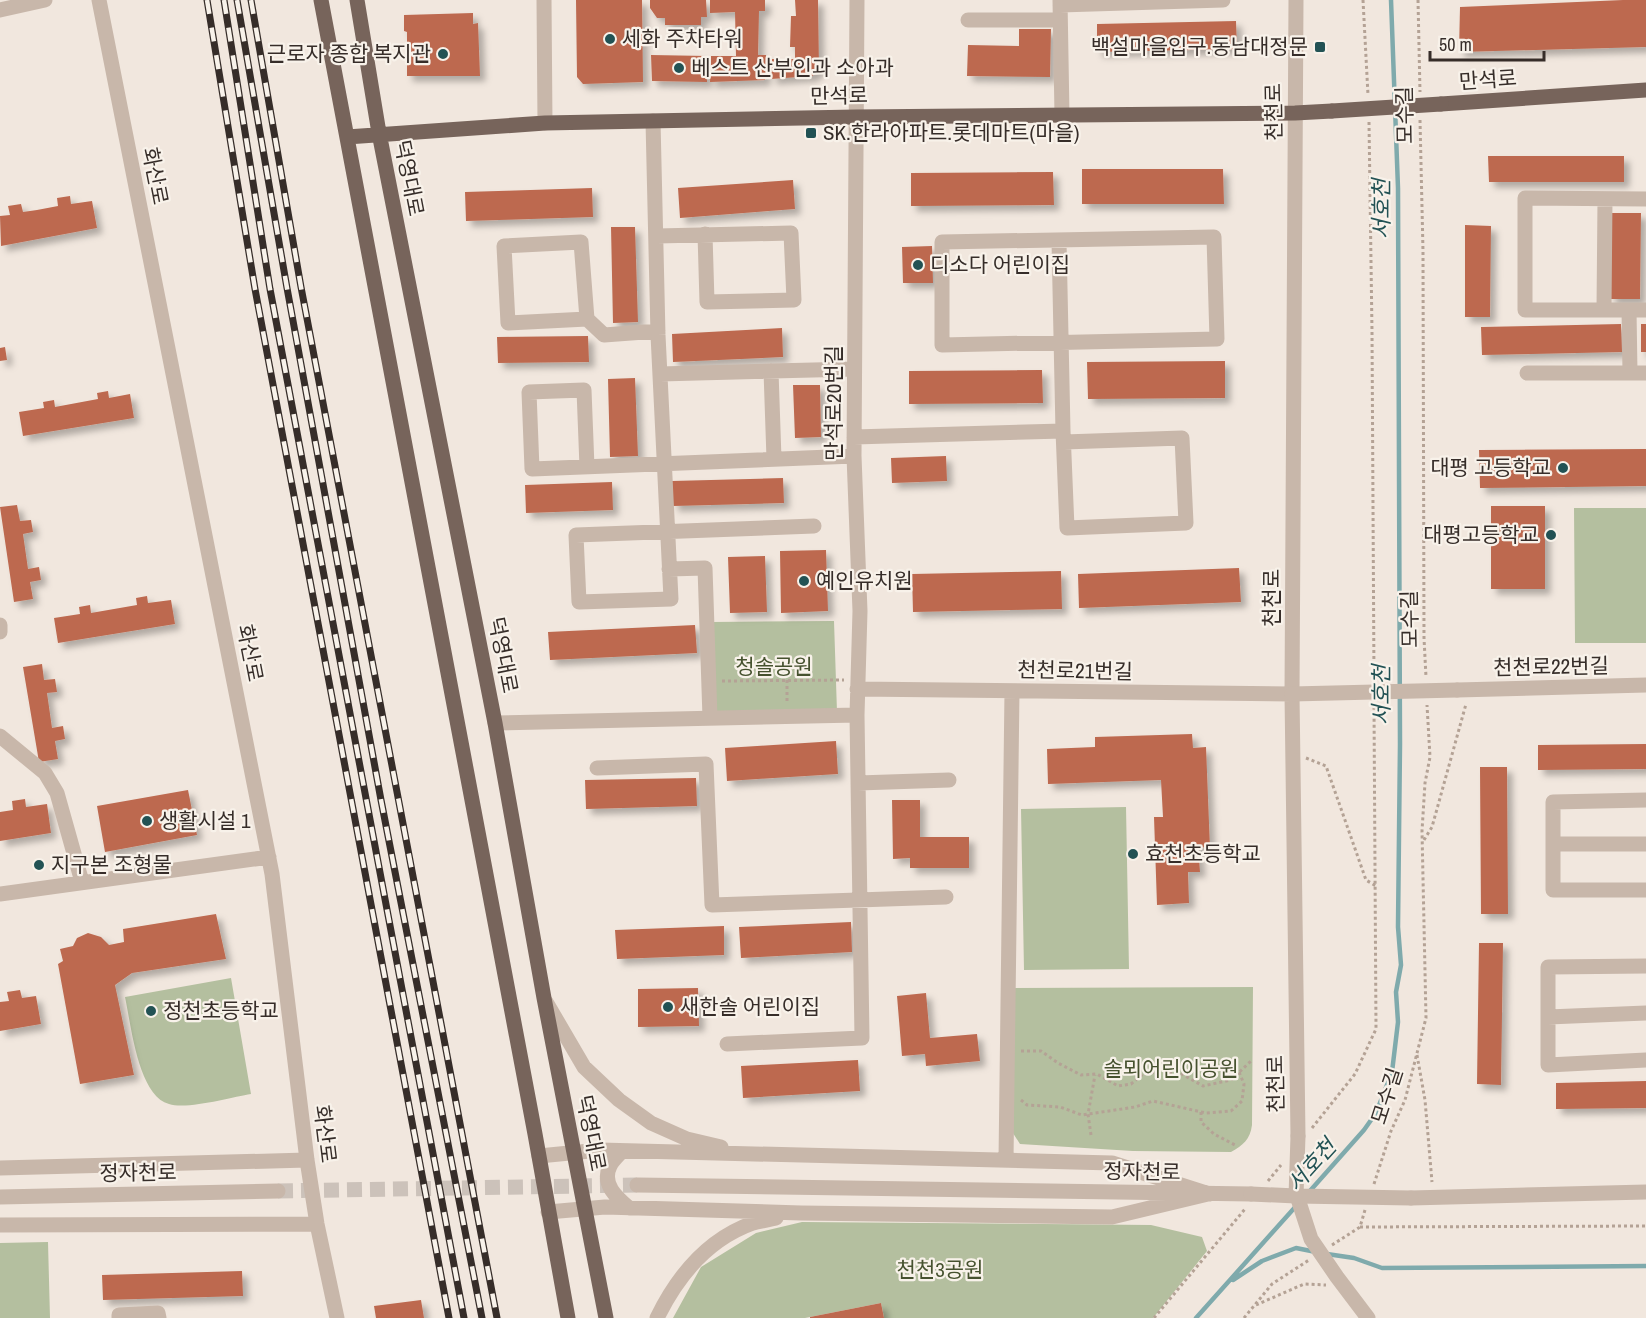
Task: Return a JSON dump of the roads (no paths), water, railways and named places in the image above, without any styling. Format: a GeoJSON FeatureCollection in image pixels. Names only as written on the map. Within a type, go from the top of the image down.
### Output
{"type":"FeatureCollection","features":[{"type":"Feature","properties":{"kind":"main road"},"geometry":{"type":"LineString","coordinates":[[321,0],[568,1318]]}},
{"type":"Feature","properties":{"kind":"main road","name":"덕영대로"},"geometry":{"type":"LineString","coordinates":[[357,0],[379,133],[495,723],[544,998],[606,1318]]}},
{"type":"Feature","properties":{"kind":"main road","name":"만석로"},"geometry":{"type":"LineString","coordinates":[[347,136],[545,123],[856,117],[1295,113],[1646,90]]}},
{"type":"Feature","properties":{"kind":"street"},"geometry":{"type":"LineString","coordinates":[[0,10],[45,0]]}},
{"type":"Feature","properties":{"kind":"street","name":"화산로"},"geometry":{"type":"LineString","coordinates":[[99,0],[269,857],[307,1160],[317,1224],[337,1318]]}},
{"type":"Feature","properties":{"kind":"street"},"geometry":{"type":"LineString","coordinates":[[544,0],[545,123]]}},
{"type":"Feature","properties":{"kind":"street","name":"만석로20번길"},"geometry":{"type":"LineString","coordinates":[[727,1044],[862,1038],[856,715],[860,612],[854,456],[857,0]]}},
{"type":"Feature","properties":{"kind":"street"},"geometry":{"type":"LineString","coordinates":[[968,20],[1060,8],[1223,0]]}},
{"type":"Feature","properties":{"kind":"street","name":"천천로"},"geometry":{"type":"LineString","coordinates":[[1296,0],[1292,694],[1297,1196]]}},
{"type":"Feature","properties":{"kind":"street"},"geometry":{"type":"LineString","coordinates":[[1060,8],[1062,115]]}},
{"type":"Feature","properties":{"kind":"street"},"geometry":{"type":"LineString","coordinates":[[652,121],[658,332],[668,532],[669,568],[671,599],[579,602],[576,535],[668,532],[814,526]]}},
{"type":"Feature","properties":{"kind":"street"},"geometry":{"type":"LineString","coordinates":[[1646,199],[1525,198],[1525,310],[1646,310]]}},
{"type":"Feature","properties":{"kind":"street"},"geometry":{"type":"LineString","coordinates":[[1604,310],[1605,199]]}},
{"type":"Feature","properties":{"kind":"street"},"geometry":{"type":"LineString","coordinates":[[657,236],[705,234],[791,233],[794,300],[707,302],[705,234]]}},
{"type":"Feature","properties":{"kind":"street"},"geometry":{"type":"LineString","coordinates":[[1214,237],[1216,339],[942,345],[942,242],[1059,241],[1214,237]]}},
{"type":"Feature","properties":{"kind":"street"},"geometry":{"type":"LineString","coordinates":[[854,437],[1063,436],[1182,438],[1186,524],[1067,528],[1063,436],[1059,241]]}},
{"type":"Feature","properties":{"kind":"street"},"geometry":{"type":"LineString","coordinates":[[587,319],[508,323],[504,246],[581,242],[587,319],[604,334],[658,332]]}},
{"type":"Feature","properties":{"kind":"street"},"geometry":{"type":"LineString","coordinates":[[1629,310],[1630,373]]}},
{"type":"Feature","properties":{"kind":"street"},"geometry":{"type":"LineString","coordinates":[[660,374],[854,369]]}},
{"type":"Feature","properties":{"kind":"street"},"geometry":{"type":"LineString","coordinates":[[771,371],[774,459]]}},
{"type":"Feature","properties":{"kind":"street"},"geometry":{"type":"LineString","coordinates":[[1527,373],[1646,373]]}},
{"type":"Feature","properties":{"kind":"street"},"geometry":{"type":"LineString","coordinates":[[588,467],[584,390],[529,392],[532,469],[588,467],[664,464],[854,456]]}},
{"type":"Feature","properties":{"kind":"street"},"geometry":{"type":"LineString","coordinates":[[669,568],[705,568],[710,718]]}},
{"type":"Feature","properties":{"kind":"street"},"geometry":{"type":"LineString","coordinates":[[0,625],[0,632]]}},
{"type":"Feature","properties":{"kind":"street","name":"천천로21번길"},"geometry":{"type":"LineString","coordinates":[[858,684],[1012,691],[1292,694]]}},
{"type":"Feature","properties":{"kind":"street","name":"천천로22번길"},"geometry":{"type":"LineString","coordinates":[[1292,694],[1646,685]]}},
{"type":"Feature","properties":{"kind":"street"},"geometry":{"type":"LineString","coordinates":[[1006,1160],[1012,691]]}},
{"type":"Feature","properties":{"kind":"street"},"geometry":{"type":"LineString","coordinates":[[495,723],[856,715]]}},
{"type":"Feature","properties":{"kind":"street"},"geometry":{"type":"LineString","coordinates":[[0,735],[45,773],[57,793],[82,882]]}},
{"type":"Feature","properties":{"kind":"street"},"geometry":{"type":"LineString","coordinates":[[597,768],[706,764],[712,905],[946,897]]}},
{"type":"Feature","properties":{"kind":"street"},"geometry":{"type":"LineString","coordinates":[[858,783],[949,780]]}},
{"type":"Feature","properties":{"kind":"street"},"geometry":{"type":"LineString","coordinates":[[1646,800],[1553,802],[1553,890],[1646,890]]}},
{"type":"Feature","properties":{"kind":"street"},"geometry":{"type":"LineString","coordinates":[[1553,844],[1646,844]]}},
{"type":"Feature","properties":{"kind":"street"},"geometry":{"type":"LineString","coordinates":[[0,894],[269,857]]}},
{"type":"Feature","properties":{"kind":"street"},"geometry":{"type":"LineString","coordinates":[[1646,966],[1548,967],[1548,1065],[1646,1060]]}},
{"type":"Feature","properties":{"kind":"street"},"geometry":{"type":"LineString","coordinates":[[544,998],[584,1067],[619,1100],[651,1123],[687,1139],[750,1154]]}},
{"type":"Feature","properties":{"kind":"street"},"geometry":{"type":"LineString","coordinates":[[1548,1017],[1646,1013]]}},
{"type":"Feature","properties":{"kind":"street"},"geometry":{"type":"LineString","coordinates":[[539,1156],[574,1151],[622,1151],[1112,1162],[1209,1194]]}},
{"type":"Feature","properties":{"kind":"street"},"geometry":{"type":"LineString","coordinates":[[622,1151],[610,1166],[607,1180],[614,1196],[629,1208]]}},
{"type":"Feature","properties":{"kind":"street"},"geometry":{"type":"LineString","coordinates":[[0,1168],[307,1160]]}},
{"type":"Feature","properties":{"kind":"street","name":"정자천로"},"geometry":{"type":"LineString","coordinates":[[637,1185],[1411,1198],[1646,1192]]}},
{"type":"Feature","properties":{"kind":"street","name":"정자천로"},"geometry":{"type":"LineString","coordinates":[[0,1197],[278,1191]]}},
{"type":"Feature","properties":{"kind":"street"},"geometry":{"type":"LineString","coordinates":[[548,1212],[605,1207],[801,1213],[1112,1217],[1209,1194]]}},
{"type":"Feature","properties":{"kind":"street"},"geometry":{"type":"LineString","coordinates":[[1297,1196],[1311,1239],[1368,1318]]}},
{"type":"Feature","properties":{"kind":"street"},"geometry":{"type":"LineString","coordinates":[[657,1318],[667,1297],[701,1254],[752,1223],[801,1213]]}},
{"type":"Feature","properties":{"kind":"street"},"geometry":{"type":"LineString","coordinates":[[0,1225],[317,1224]]}},
{"type":"Feature","properties":{"kind":"street"},"geometry":{"type":"LineString","coordinates":[[119,1318],[119,1315],[158,1313],[159,1318]]}},
{"type":"Feature","properties":{"kind":"waterway","name":"서호천"},"geometry":{"type":"LineString","coordinates":[[1309,1192],[1364,1130],[1376,1113],[1392,1072],[1398,1022],[1396,992],[1401,965],[1398,927],[1400,744],[1398,188],[1391,0]]}},
{"type":"Feature","properties":{"kind":"waterway","name":"서호천"},"geometry":{"type":"LineString","coordinates":[[1196,1318],[1297,1205]]}},
{"type":"Feature","properties":{"kind":"waterway"},"geometry":{"type":"LineString","coordinates":[[1233,1280],[1262,1261],[1296,1248],[1316,1252]]}},
{"type":"Feature","properties":{"kind":"waterway"},"geometry":{"type":"LineString","coordinates":[[1327,1254],[1354,1258],[1382,1268],[1646,1266]]}},
{"type":"Feature","properties":{"kind":"tunnel"},"geometry":{"type":"LineString","coordinates":[[278,1191],[637,1185]]}},
{"type":"Feature","properties":{"kind":"railway"},"geometry":{"type":"LineString","coordinates":[[207,0],[255,289],[449,1318]]}},
{"type":"Feature","properties":{"kind":"railway"},"geometry":{"type":"LineString","coordinates":[[224,0],[270,289],[464,1318]]}},
{"type":"Feature","properties":{"kind":"railway"},"geometry":{"type":"LineString","coordinates":[[237,0],[287,288],[381,800],[482,1318]]}},
{"type":"Feature","properties":{"kind":"railway"},"geometry":{"type":"LineString","coordinates":[[251,0],[301,287],[497,1318]]}},
{"type":"Feature","properties":{"kind":"place","name":"세화 주차타워"},"geometry":{"type":"Point","coordinates":[610,39]}},
{"type":"Feature","properties":{"kind":"place","name":"백설마을입구.동남대정문"},"geometry":{"type":"Point","coordinates":[1320,47]}},
{"type":"Feature","properties":{"kind":"place","name":"근로자 종합 복지관"},"geometry":{"type":"Point","coordinates":[443,54]}},
{"type":"Feature","properties":{"kind":"place","name":"베스트 산부인과 소아과"},"geometry":{"type":"Point","coordinates":[679,68]}},
{"type":"Feature","properties":{"kind":"place","name":"SK.한라아파트.롯데마트(마을)"},"geometry":{"type":"Point","coordinates":[811,133]}},
{"type":"Feature","properties":{"kind":"place","name":"디소다 어린이집"},"geometry":{"type":"Point","coordinates":[918,265]}},
{"type":"Feature","properties":{"kind":"place","name":"대평 고등학교"},"geometry":{"type":"Point","coordinates":[1563,468]}},
{"type":"Feature","properties":{"kind":"place","name":"대평고등학교"},"geometry":{"type":"Point","coordinates":[1551,535]}},
{"type":"Feature","properties":{"kind":"place","name":"예인유치원"},"geometry":{"type":"Point","coordinates":[804,581]}},
{"type":"Feature","properties":{"kind":"place","name":"생활시설 1"},"geometry":{"type":"Point","coordinates":[147,821]}},
{"type":"Feature","properties":{"kind":"place","name":"효천초등학교"},"geometry":{"type":"Point","coordinates":[1133,854]}},
{"type":"Feature","properties":{"kind":"place","name":"지구본 조형물"},"geometry":{"type":"Point","coordinates":[39,865]}},
{"type":"Feature","properties":{"kind":"place","name":"새한솔 어린이집"},"geometry":{"type":"Point","coordinates":[668,1007]}},
{"type":"Feature","properties":{"kind":"place","name":"정천초등학교"},"geometry":{"type":"Point","coordinates":[151,1011]}},
{"type":"Feature","properties":{"kind":"park label","name":"청솔공원"},"geometry":{"type":"Point","coordinates":[774,667]}},
{"type":"Feature","properties":{"kind":"park label","name":"솔뫼어린이공원"},"geometry":{"type":"Point","coordinates":[1171,1069]}},
{"type":"Feature","properties":{"kind":"park label","name":"천천3공원"},"geometry":{"type":"Point","coordinates":[940,1270]}}]}
